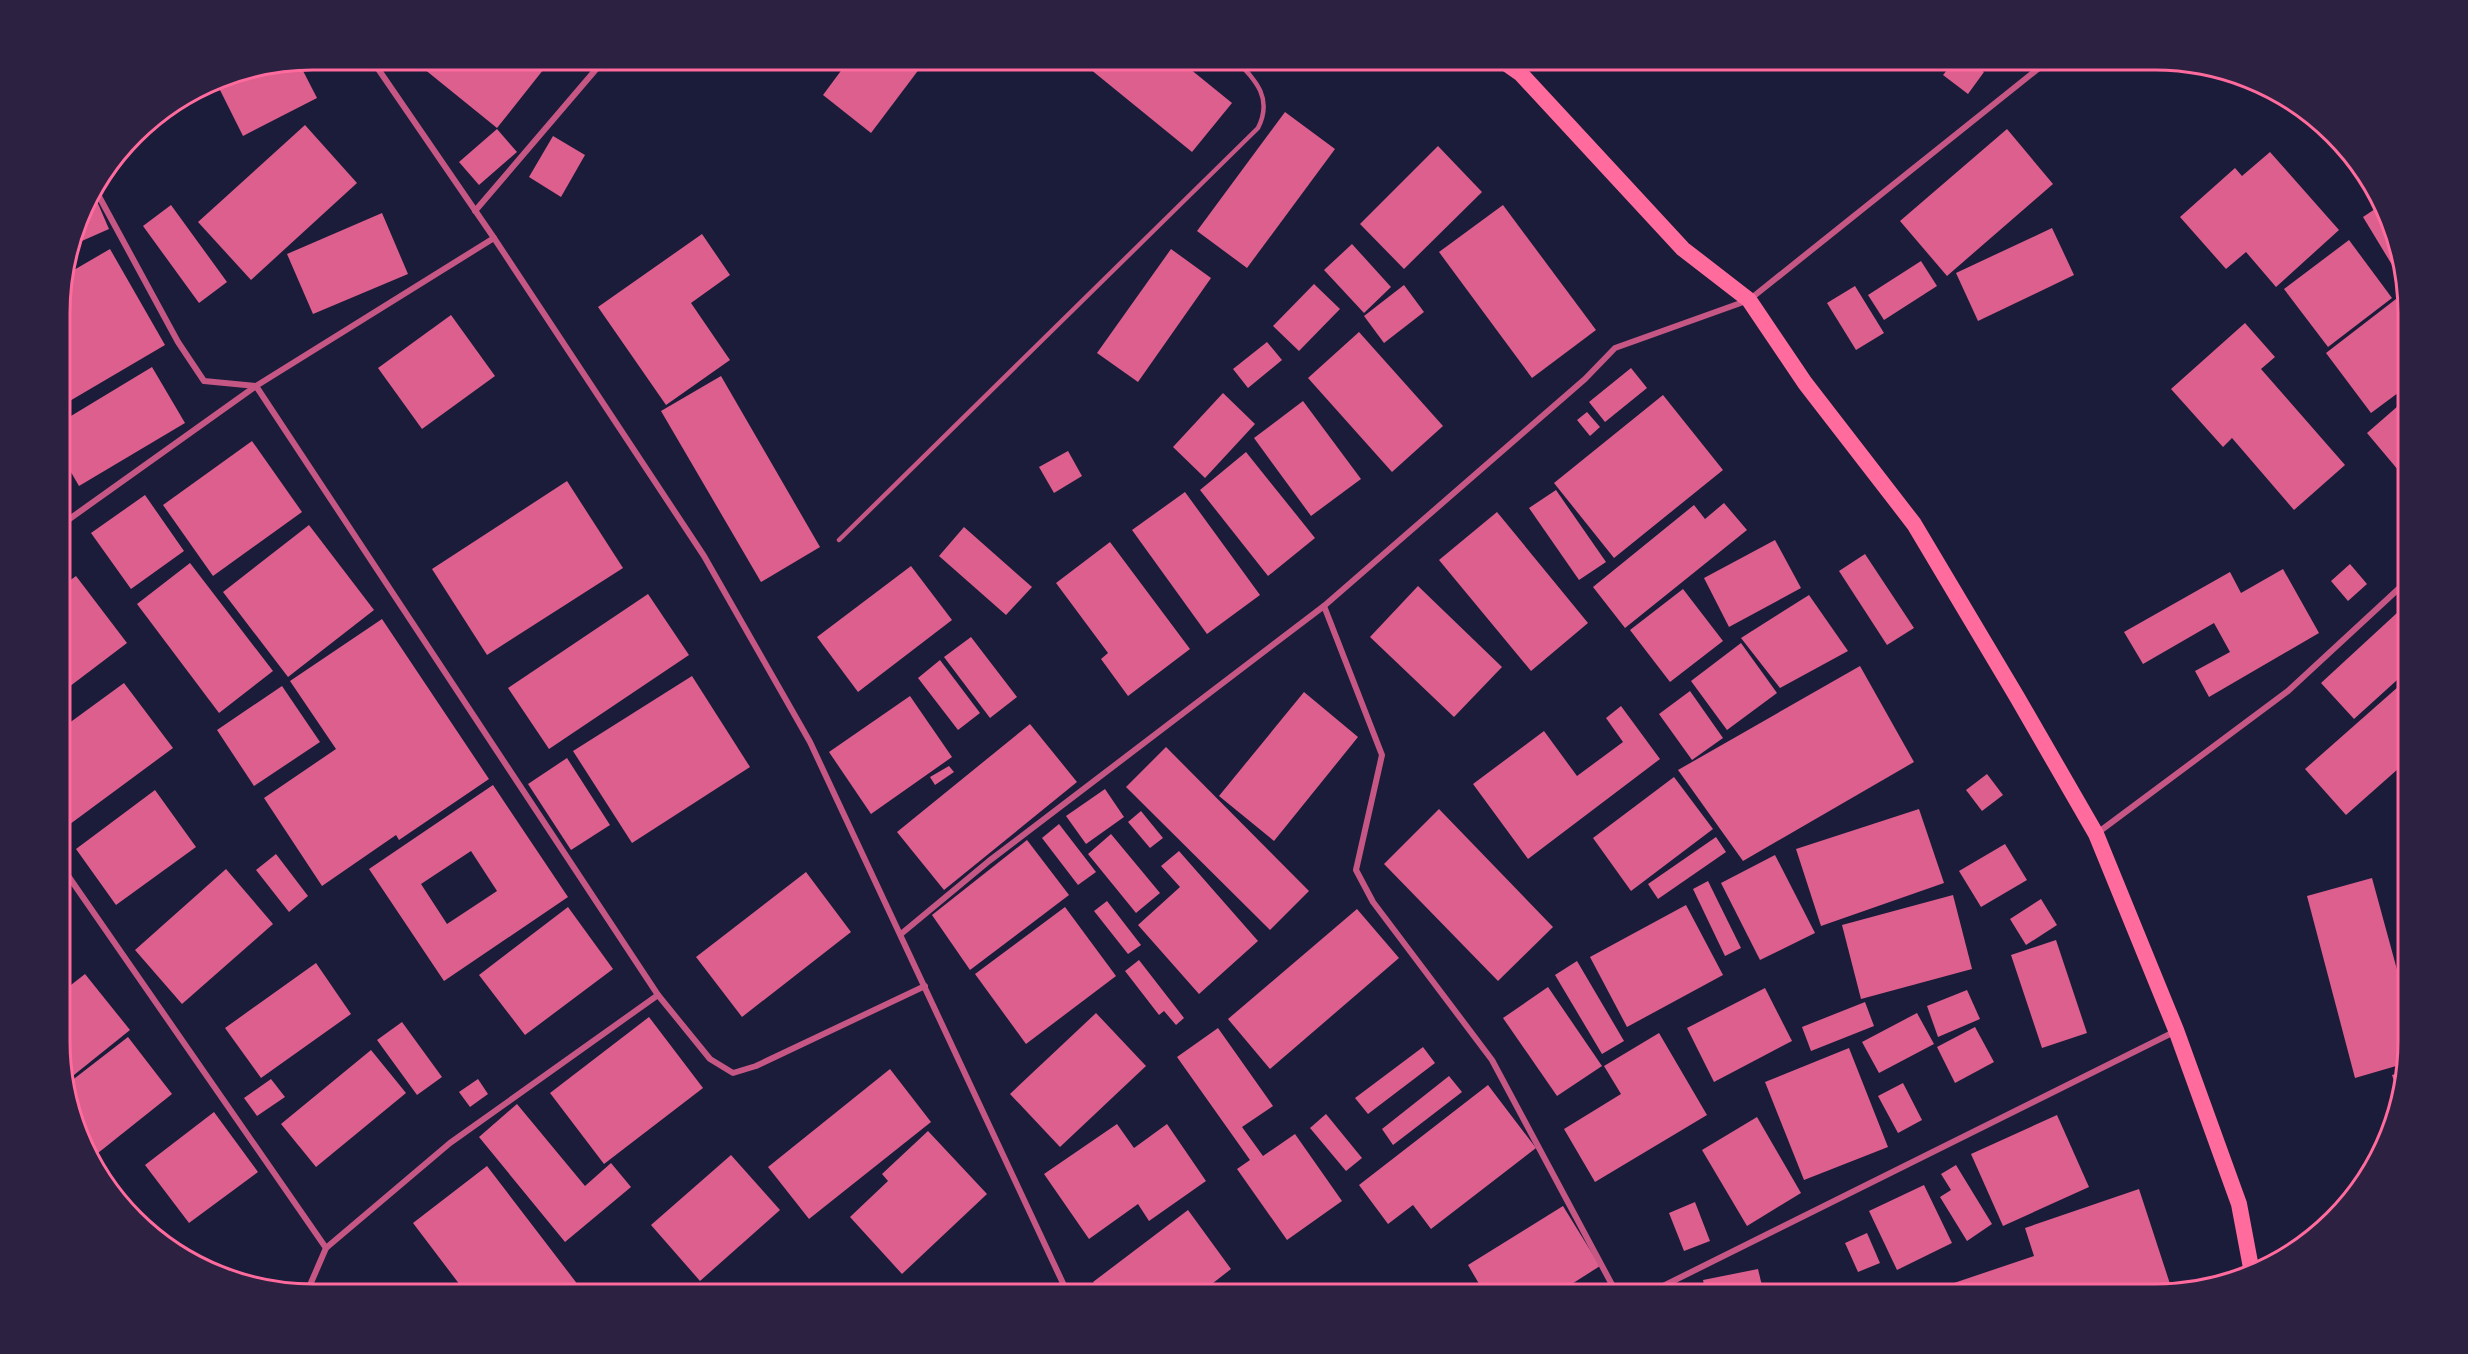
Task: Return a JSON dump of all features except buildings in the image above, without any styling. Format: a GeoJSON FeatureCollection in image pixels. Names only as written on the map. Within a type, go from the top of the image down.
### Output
{"type":"FeatureCollection","features":[{"type":"Feature","properties":{"kind":"highway"},"geometry":{"type":"LineString","coordinates":[[1515,70],[1683,249],[1749,300],[1805,383],[1914,524],[2018,697],[2096,834],[2176,1030],[2239,1204],[2250,1264]]}},
{"type":"Feature","properties":{"kind":"street"},"geometry":{"type":"LineString","coordinates":[[379,70],[494,238],[704,556],[810,742],[1063,1284]]}},
{"type":"Feature","properties":{"kind":"street"},"geometry":{"type":"LineString","coordinates":[[475,211],[595,70]]}},
{"type":"Feature","properties":{"kind":"street"},"geometry":{"type":"LineString","coordinates":[[1521,74],[1524,70]]}},
{"type":"Feature","properties":{"kind":"street"},"geometry":{"type":"LineString","coordinates":[[901,934],[988,861],[1324,606],[1585,379],[1615,348],[1749,300],[2036,70]]}},
{"type":"Feature","properties":{"kind":"street"},"geometry":{"type":"LineString","coordinates":[[100,198],[178,342],[204,381],[256,386]]}},
{"type":"Feature","properties":{"kind":"street"},"geometry":{"type":"LineString","coordinates":[[70,519],[256,386],[494,238]]}},
{"type":"Feature","properties":{"kind":"street"},"geometry":{"type":"LineString","coordinates":[[256,386],[658,995],[710,1059],[733,1073],[756,1066],[925,986]]}},
{"type":"Feature","properties":{"kind":"street"},"geometry":{"type":"LineString","coordinates":[[2096,834],[2288,691],[2398,589]]}},
{"type":"Feature","properties":{"kind":"street"},"geometry":{"type":"LineString","coordinates":[[1324,606],[1382,755],[1356,870],[1373,902],[1492,1060],[1612,1284]]}},
{"type":"Feature","properties":{"kind":"street"},"geometry":{"type":"LineString","coordinates":[[70,879],[326,1248]]}},
{"type":"Feature","properties":{"kind":"street"},"geometry":{"type":"LineString","coordinates":[[311,1284],[326,1248],[450,1143],[658,995]]}},
{"type":"Feature","properties":{"kind":"street"},"geometry":{"type":"LineString","coordinates":[[1667,1284],[2176,1030]]}},
{"type":"Feature","properties":{"kind":"lane"},"geometry":{"type":"LineString","coordinates":[[839,540],[1258,128],[1264,115],[1263,96],[1255,80],[1246,70]]}}]}
